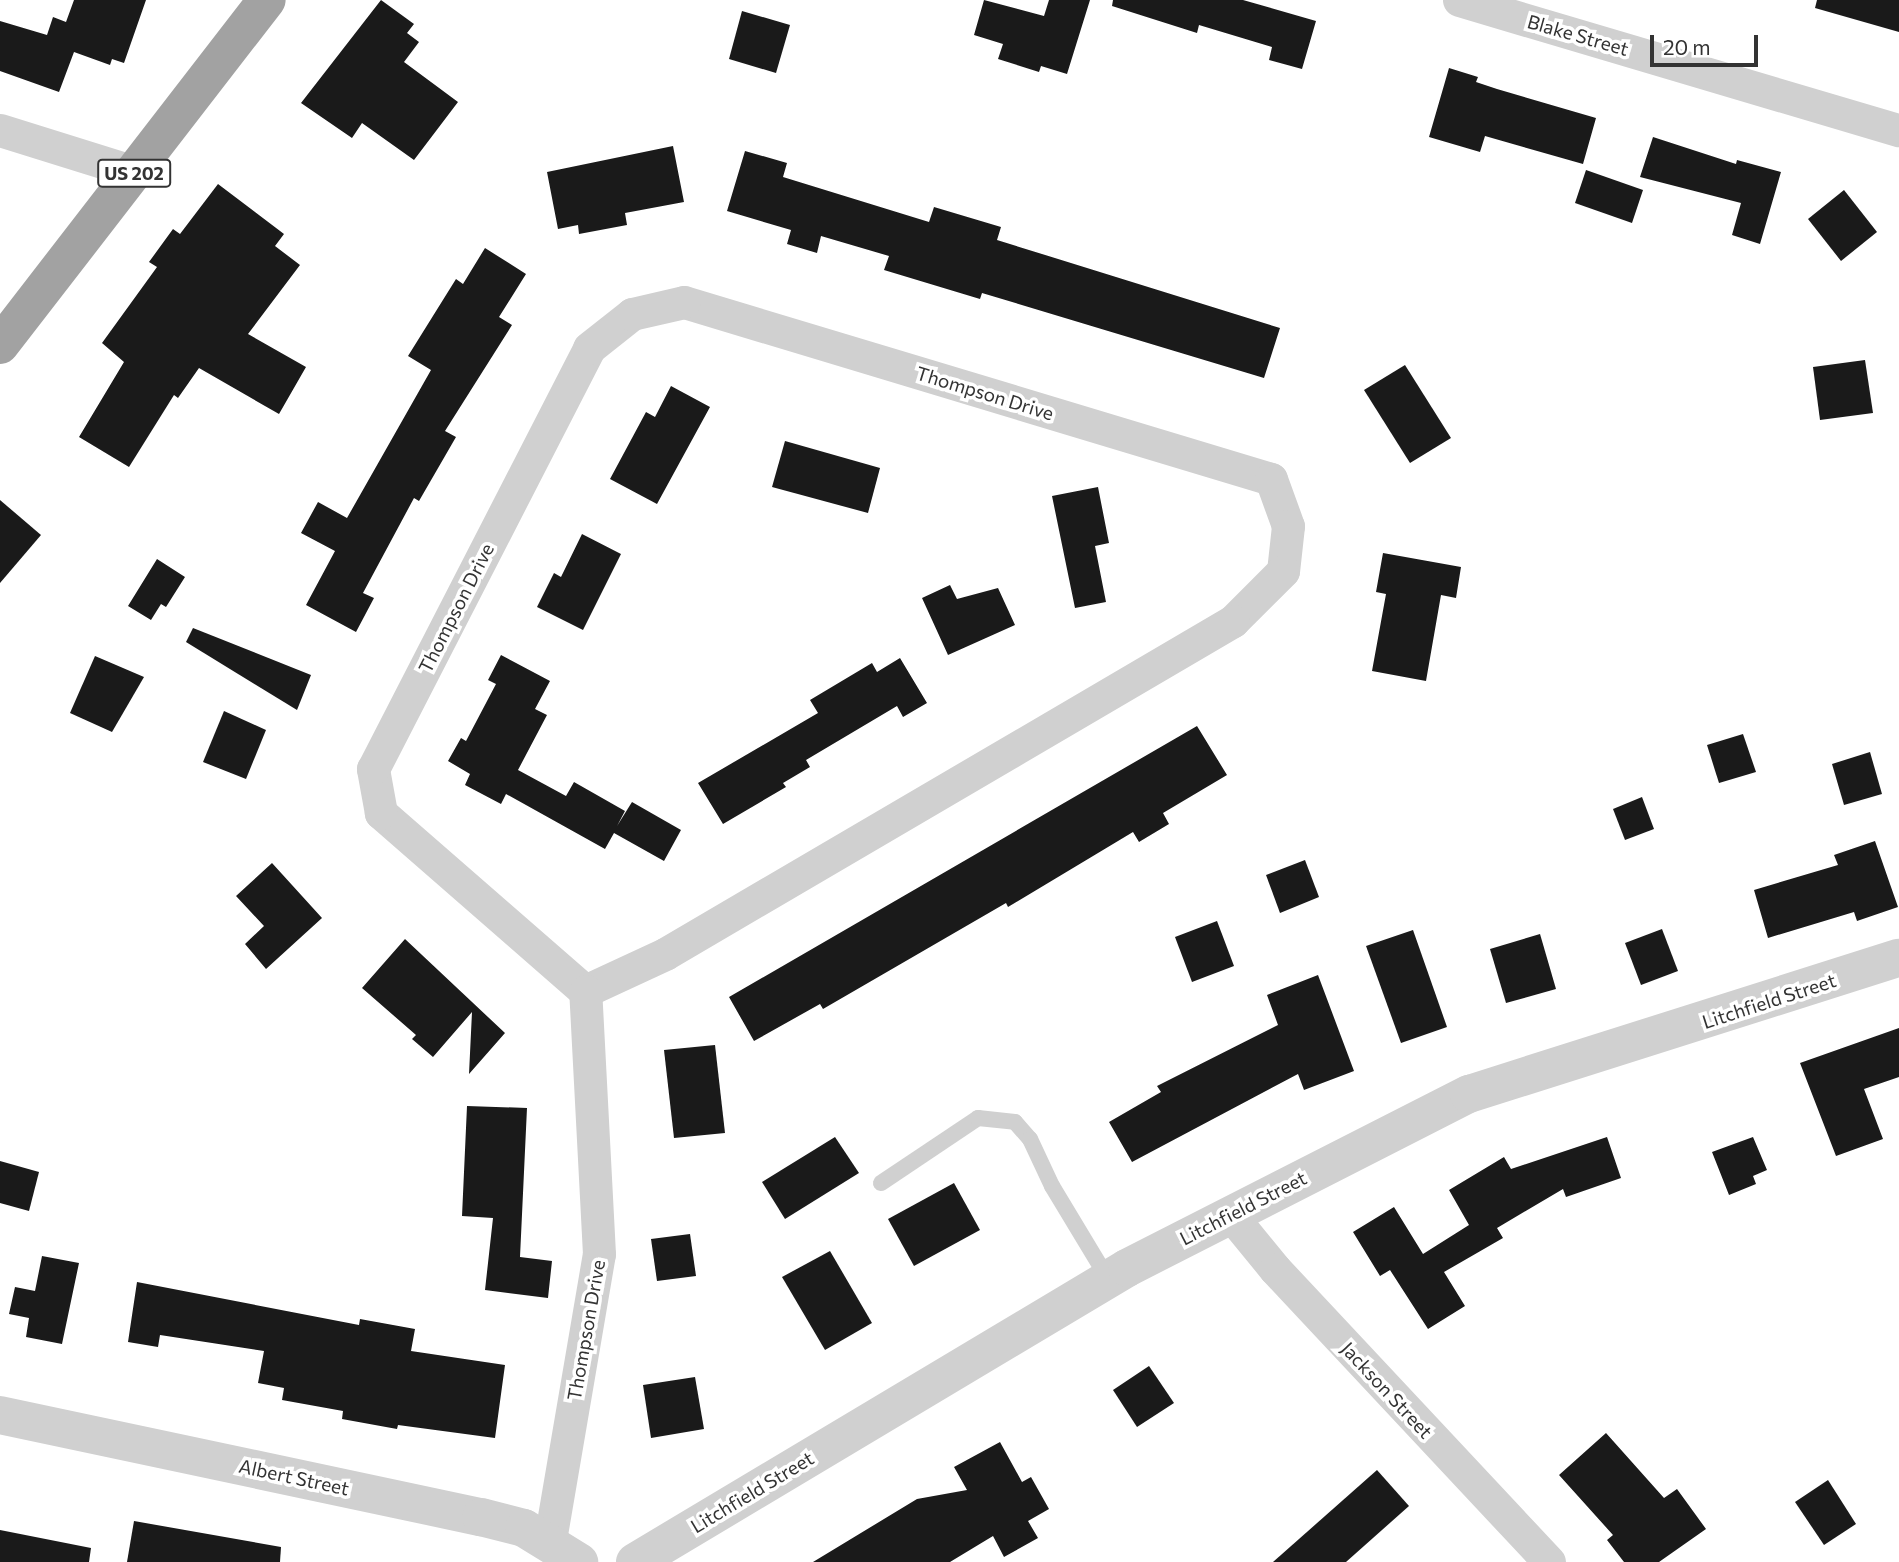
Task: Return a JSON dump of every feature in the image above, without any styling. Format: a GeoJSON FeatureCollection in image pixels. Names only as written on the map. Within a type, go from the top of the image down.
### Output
{"type":"FeatureCollection","features":[{"type":"Feature","properties":{"kind":"highway","name":"US 202"},"geometry":{"type":"LineString","coordinates":[[0,345],[267,0]]}},
{"type":"Feature","properties":{"kind":"street","name":"Blake Street"},"geometry":{"type":"LineString","coordinates":[[1459,0],[1899,130]]}},
{"type":"Feature","properties":{"kind":"street"},"geometry":{"type":"LineString","coordinates":[[0,130],[134,172]]}},
{"type":"Feature","properties":{"kind":"street","name":"Thompson Drive"},"geometry":{"type":"LineString","coordinates":[[564,1551],[599,1254],[585,991],[381,813],[373,769],[589,348],[632,314],[684,302],[1271,479],[1288,526],[1283,571],[1233,621],[666,954],[585,991]]}},
{"type":"Feature","properties":{"kind":"street","name":"Litchfield Street"},"geometry":{"type":"LineString","coordinates":[[635,1562],[1108,1279],[1230,1214],[1469,1094],[1899,958]]}},
{"type":"Feature","properties":{"kind":"street","name":"Jackson Street"},"geometry":{"type":"LineString","coordinates":[[1230,1214],[1275,1269],[1549,1562]]}},
{"type":"Feature","properties":{"kind":"street","name":"Albert Street"},"geometry":{"type":"LineString","coordinates":[[0,1415],[481,1517],[564,1551]]}},
{"type":"Feature","properties":{"kind":"lane"},"geometry":{"type":"LineString","coordinates":[[881,1183],[978,1118],[1015,1122],[1030,1139],[1052,1186],[1108,1279]]}},
{"type":"Feature","properties":{"kind":"building"},"geometry":{"type":"Polygon","coordinates":[[[74,0],[146,0],[124,63],[112,59],[110,65],[74,52],[59,92],[0,71],[0,21],[47,35],[53,17],[66,22],[74,0]]]}},
{"type":"Feature","properties":{"kind":"building"},"geometry":{"type":"Polygon","coordinates":[[[381,0],[414,24],[407,33],[419,42],[404,62],[458,102],[414,160],[362,123],[352,138],[301,103],[381,0]]]}},
{"type":"Feature","properties":{"kind":"building"},"geometry":{"type":"Polygon","coordinates":[[[984,0],[1044,16],[1049,0],[1090,0],[1067,74],[1041,66],[1039,72],[998,59],[1003,44],[974,35],[984,0]]]}},
{"type":"Feature","properties":{"kind":"building"},"geometry":{"type":"Polygon","coordinates":[[[1113,0],[1243,0],[1316,21],[1302,69],[1269,60],[1272,47],[1199,25],[1197,33],[1112,6],[1113,0]]]}},
{"type":"Feature","properties":{"kind":"building"},"geometry":{"type":"Polygon","coordinates":[[[1817,0],[1899,0],[1899,32],[1815,8],[1817,0]]]}},
{"type":"Feature","properties":{"kind":"building"},"geometry":{"type":"Polygon","coordinates":[[[742,11],[790,25],[776,73],[729,59],[742,11]]]}},
{"type":"Feature","properties":{"kind":"building"},"geometry":{"type":"Polygon","coordinates":[[[1449,68],[1478,77],[1476,82],[1596,118],[1583,164],[1485,136],[1480,152],[1429,137],[1449,68]]]}},
{"type":"Feature","properties":{"kind":"building"},"geometry":{"type":"Polygon","coordinates":[[[1653,137],[1736,164],[1737,160],[1781,172],[1760,244],[1732,235],[1741,203],[1640,177],[1653,137]]]}},
{"type":"Feature","properties":{"kind":"building"},"geometry":{"type":"Polygon","coordinates":[[[673,146],[684,202],[625,213],[627,225],[579,234],[578,225],[558,229],[547,172],[673,146]]]}},
{"type":"Feature","properties":{"kind":"building"},"geometry":{"type":"Polygon","coordinates":[[[745,151],[787,163],[783,177],[929,222],[934,207],[1001,227],[997,240],[1280,328],[1264,378],[982,293],[980,299],[884,270],[889,256],[821,236],[817,253],[787,244],[791,230],[727,211],[745,151]]]}},
{"type":"Feature","properties":{"kind":"building"},"geometry":{"type":"Polygon","coordinates":[[[1586,170],[1643,190],[1632,223],[1575,203],[1586,170]]]}},
{"type":"Feature","properties":{"kind":"building"},"geometry":{"type":"Polygon","coordinates":[[[218,184],[284,234],[275,246],[300,265],[248,334],[306,367],[279,414],[199,368],[178,398],[174,395],[129,467],[79,437],[124,362],[102,343],[157,267],[149,262],[173,229],[180,234],[218,184]]]}},
{"type":"Feature","properties":{"kind":"building"},"geometry":{"type":"Polygon","coordinates":[[[1844,190],[1877,232],[1841,261],[1808,219],[1844,190]]]}},
{"type":"Feature","properties":{"kind":"building"},"geometry":{"type":"Polygon","coordinates":[[[485,248],[526,274],[499,317],[512,325],[445,431],[456,437],[419,501],[414,498],[363,593],[374,598],[356,632],[306,605],[335,551],[301,533],[318,502],[347,518],[431,370],[408,356],[456,279],[463,284],[485,248]]]}},
{"type":"Feature","properties":{"kind":"building"},"geometry":{"type":"Polygon","coordinates":[[[1865,360],[1873,413],[1820,420],[1813,367],[1865,360]]]}},
{"type":"Feature","properties":{"kind":"building"},"geometry":{"type":"Polygon","coordinates":[[[1405,365],[1451,438],[1410,463],[1364,390],[1405,365]]]}},
{"type":"Feature","properties":{"kind":"building"},"geometry":{"type":"Polygon","coordinates":[[[671,386],[710,407],[657,504],[610,479],[646,412],[655,417],[671,386]]]}},
{"type":"Feature","properties":{"kind":"building"},"geometry":{"type":"Polygon","coordinates":[[[785,441],[880,468],[868,513],[772,487],[785,441]]]}},
{"type":"Feature","properties":{"kind":"building"},"geometry":{"type":"Polygon","coordinates":[[[1098,487],[1109,543],[1095,546],[1106,602],[1075,608],[1052,496],[1098,487]]]}},
{"type":"Feature","properties":{"kind":"building"},"geometry":{"type":"Polygon","coordinates":[[[0,500],[41,535],[0,583],[0,500]]]}},
{"type":"Feature","properties":{"kind":"building"},"geometry":{"type":"Polygon","coordinates":[[[582,534],[621,554],[583,630],[537,607],[554,573],[561,577],[582,534]]]}},
{"type":"Feature","properties":{"kind":"building"},"geometry":{"type":"Polygon","coordinates":[[[1383,553],[1461,567],[1456,598],[1441,595],[1426,681],[1372,671],[1386,594],[1376,592],[1383,553]]]}},
{"type":"Feature","properties":{"kind":"building"},"geometry":{"type":"Polygon","coordinates":[[[157,559],[185,577],[166,607],[161,604],[151,620],[128,606],[157,559]]]}},
{"type":"Feature","properties":{"kind":"building"},"geometry":{"type":"Polygon","coordinates":[[[950,585],[957,599],[998,588],[1015,625],[948,655],[922,598],[950,585]]]}},
{"type":"Feature","properties":{"kind":"building"},"geometry":{"type":"Polygon","coordinates":[[[193,628],[311,675],[297,710],[186,642],[193,628]]]}},
{"type":"Feature","properties":{"kind":"building"},"geometry":{"type":"Polygon","coordinates":[[[501,655],[550,681],[535,709],[547,715],[518,770],[566,796],[574,782],[625,811],[617,826],[632,802],[681,830],[664,861],[614,833],[605,849],[506,794],[501,804],[465,785],[470,774],[448,761],[461,738],[466,741],[496,684],[488,680],[501,655]]]}},
{"type":"Feature","properties":{"kind":"building"},"geometry":{"type":"Polygon","coordinates":[[[95,656],[144,677],[112,732],[70,713],[95,656]]]}},
{"type":"Feature","properties":{"kind":"building"},"geometry":{"type":"Polygon","coordinates":[[[900,658],[927,703],[903,717],[897,706],[806,760],[810,767],[783,783],[786,787],[723,824],[698,783],[818,713],[810,700],[872,663],[877,672],[900,658]]]}},
{"type":"Feature","properties":{"kind":"building"},"geometry":{"type":"Polygon","coordinates":[[[224,711],[266,730],[246,779],[203,762],[224,711]]]}},
{"type":"Feature","properties":{"kind":"building"},"geometry":{"type":"Polygon","coordinates":[[[1197,726],[1227,775],[1163,813],[1169,824],[1139,842],[1133,832],[1008,907],[1006,903],[823,1009],[820,1004],[754,1041],[729,997],[1197,726]]]}},
{"type":"Feature","properties":{"kind":"building"},"geometry":{"type":"Polygon","coordinates":[[[1743,734],[1756,772],[1719,783],[1707,745],[1743,734]]]}},
{"type":"Feature","properties":{"kind":"building"},"geometry":{"type":"Polygon","coordinates":[[[1870,752],[1882,794],[1844,805],[1832,764],[1870,752]]]}},
{"type":"Feature","properties":{"kind":"building"},"geometry":{"type":"Polygon","coordinates":[[[1642,797],[1654,829],[1625,840],[1613,809],[1642,797]]]}},
{"type":"Feature","properties":{"kind":"building"},"geometry":{"type":"Polygon","coordinates":[[[1875,841],[1898,907],[1857,921],[1854,912],[1768,938],[1754,890],[1838,865],[1834,855],[1875,841]]]}},
{"type":"Feature","properties":{"kind":"building"},"geometry":{"type":"Polygon","coordinates":[[[1305,860],[1319,897],[1280,913],[1266,875],[1305,860]]]}},
{"type":"Feature","properties":{"kind":"building"},"geometry":{"type":"Polygon","coordinates":[[[272,863],[322,918],[266,969],[245,944],[264,926],[236,896],[272,863]]]}},
{"type":"Feature","properties":{"kind":"building"},"geometry":{"type":"Polygon","coordinates":[[[1217,921],[1234,966],[1192,982],[1175,937],[1217,921]]]}},
{"type":"Feature","properties":{"kind":"building"},"geometry":{"type":"Polygon","coordinates":[[[1662,929],[1678,971],[1641,985],[1625,943],[1662,929]]]}},
{"type":"Feature","properties":{"kind":"building"},"geometry":{"type":"Polygon","coordinates":[[[1413,930],[1447,1027],[1401,1043],[1366,946],[1413,930]]]}},
{"type":"Feature","properties":{"kind":"building"},"geometry":{"type":"Polygon","coordinates":[[[1540,934],[1556,989],[1506,1003],[1490,949],[1540,934]]]}},
{"type":"Feature","properties":{"kind":"building"},"geometry":{"type":"Polygon","coordinates":[[[405,939],[505,1033],[469,1074],[472,1012],[433,1057],[412,1039],[416,1035],[362,988],[405,939]]]}},
{"type":"Feature","properties":{"kind":"building"},"geometry":{"type":"Polygon","coordinates":[[[1318,975],[1354,1071],[1304,1090],[1298,1074],[1132,1162],[1109,1122],[1161,1092],[1157,1086],[1278,1025],[1267,995],[1318,975]]]}},
{"type":"Feature","properties":{"kind":"building"},"geometry":{"type":"Polygon","coordinates":[[[1899,1028],[1899,1077],[1864,1089],[1883,1139],[1836,1156],[1800,1063],[1899,1028]]]}},
{"type":"Feature","properties":{"kind":"building"},"geometry":{"type":"Polygon","coordinates":[[[715,1045],[725,1133],[674,1138],[664,1050],[715,1045]]]}},
{"type":"Feature","properties":{"kind":"building"},"geometry":{"type":"Polygon","coordinates":[[[467,1106],[527,1108],[520,1257],[552,1261],[548,1298],[485,1290],[493,1218],[462,1216],[467,1106]]]}},
{"type":"Feature","properties":{"kind":"building"},"geometry":{"type":"Polygon","coordinates":[[[835,1137],[859,1173],[785,1219],[762,1182],[835,1137]]]}},
{"type":"Feature","properties":{"kind":"building"},"geometry":{"type":"Polygon","coordinates":[[[1607,1137],[1621,1178],[1566,1197],[1563,1189],[1497,1228],[1503,1238],[1444,1272],[1465,1306],[1428,1329],[1390,1270],[1380,1276],[1353,1232],[1394,1207],[1423,1254],[1469,1225],[1449,1190],[1504,1157],[1511,1169],[1607,1137]]]}},
{"type":"Feature","properties":{"kind":"building"},"geometry":{"type":"Polygon","coordinates":[[[1753,1137],[1767,1170],[1753,1176],[1756,1184],[1729,1195],[1712,1152],[1753,1137]]]}},
{"type":"Feature","properties":{"kind":"building"},"geometry":{"type":"Polygon","coordinates":[[[0,1161],[39,1172],[29,1211],[0,1203],[0,1161]]]}},
{"type":"Feature","properties":{"kind":"building"},"geometry":{"type":"Polygon","coordinates":[[[954,1183],[980,1230],[914,1266],[888,1219],[954,1183]]]}},
{"type":"Feature","properties":{"kind":"building"},"geometry":{"type":"Polygon","coordinates":[[[690,1234],[696,1276],[657,1281],[651,1239],[690,1234]]]}},
{"type":"Feature","properties":{"kind":"building"},"geometry":{"type":"Polygon","coordinates":[[[830,1251],[872,1323],[825,1350],[782,1277],[830,1251]]]}},
{"type":"Feature","properties":{"kind":"building"},"geometry":{"type":"Polygon","coordinates":[[[42,1256],[79,1263],[62,1344],[26,1337],[29,1318],[9,1314],[15,1287],[35,1291],[42,1256]]]}},
{"type":"Feature","properties":{"kind":"building"},"geometry":{"type":"Polygon","coordinates":[[[137,1282],[359,1325],[360,1319],[415,1329],[411,1351],[505,1365],[495,1438],[398,1425],[397,1429],[342,1419],[343,1411],[282,1400],[284,1388],[258,1383],[264,1351],[160,1335],[158,1347],[128,1342],[137,1282]]]}},
{"type":"Feature","properties":{"kind":"building"},"geometry":{"type":"Polygon","coordinates":[[[1149,1366],[1174,1403],[1137,1427],[1113,1390],[1149,1366]]]}},
{"type":"Feature","properties":{"kind":"building"},"geometry":{"type":"Polygon","coordinates":[[[695,1377],[704,1429],[651,1438],[643,1385],[695,1377]]]}},
{"type":"Feature","properties":{"kind":"building"},"geometry":{"type":"Polygon","coordinates":[[[1606,1433],[1664,1498],[1677,1489],[1706,1529],[1659,1562],[1624,1562],[1607,1540],[1613,1535],[1559,1475],[1606,1433]]]}},
{"type":"Feature","properties":{"kind":"building"},"geometry":{"type":"Polygon","coordinates":[[[1000,1442],[1022,1482],[1031,1477],[1049,1509],[1028,1521],[1038,1538],[1004,1557],[993,1536],[950,1562],[813,1562],[917,1499],[967,1490],[954,1467],[1000,1442]]]}},
{"type":"Feature","properties":{"kind":"building"},"geometry":{"type":"Polygon","coordinates":[[[1377,1470],[1409,1506],[1346,1562],[1273,1562],[1377,1470]]]}},
{"type":"Feature","properties":{"kind":"building"},"geometry":{"type":"Polygon","coordinates":[[[1828,1480],[1856,1524],[1824,1545],[1795,1502],[1828,1480]]]}},
{"type":"Feature","properties":{"kind":"building"},"geometry":{"type":"Polygon","coordinates":[[[134,1521],[281,1547],[280,1562],[127,1562],[134,1521]]]}},
{"type":"Feature","properties":{"kind":"building"},"geometry":{"type":"Polygon","coordinates":[[[0,1530],[91,1548],[89,1562],[0,1562],[0,1530]]]}}]}
